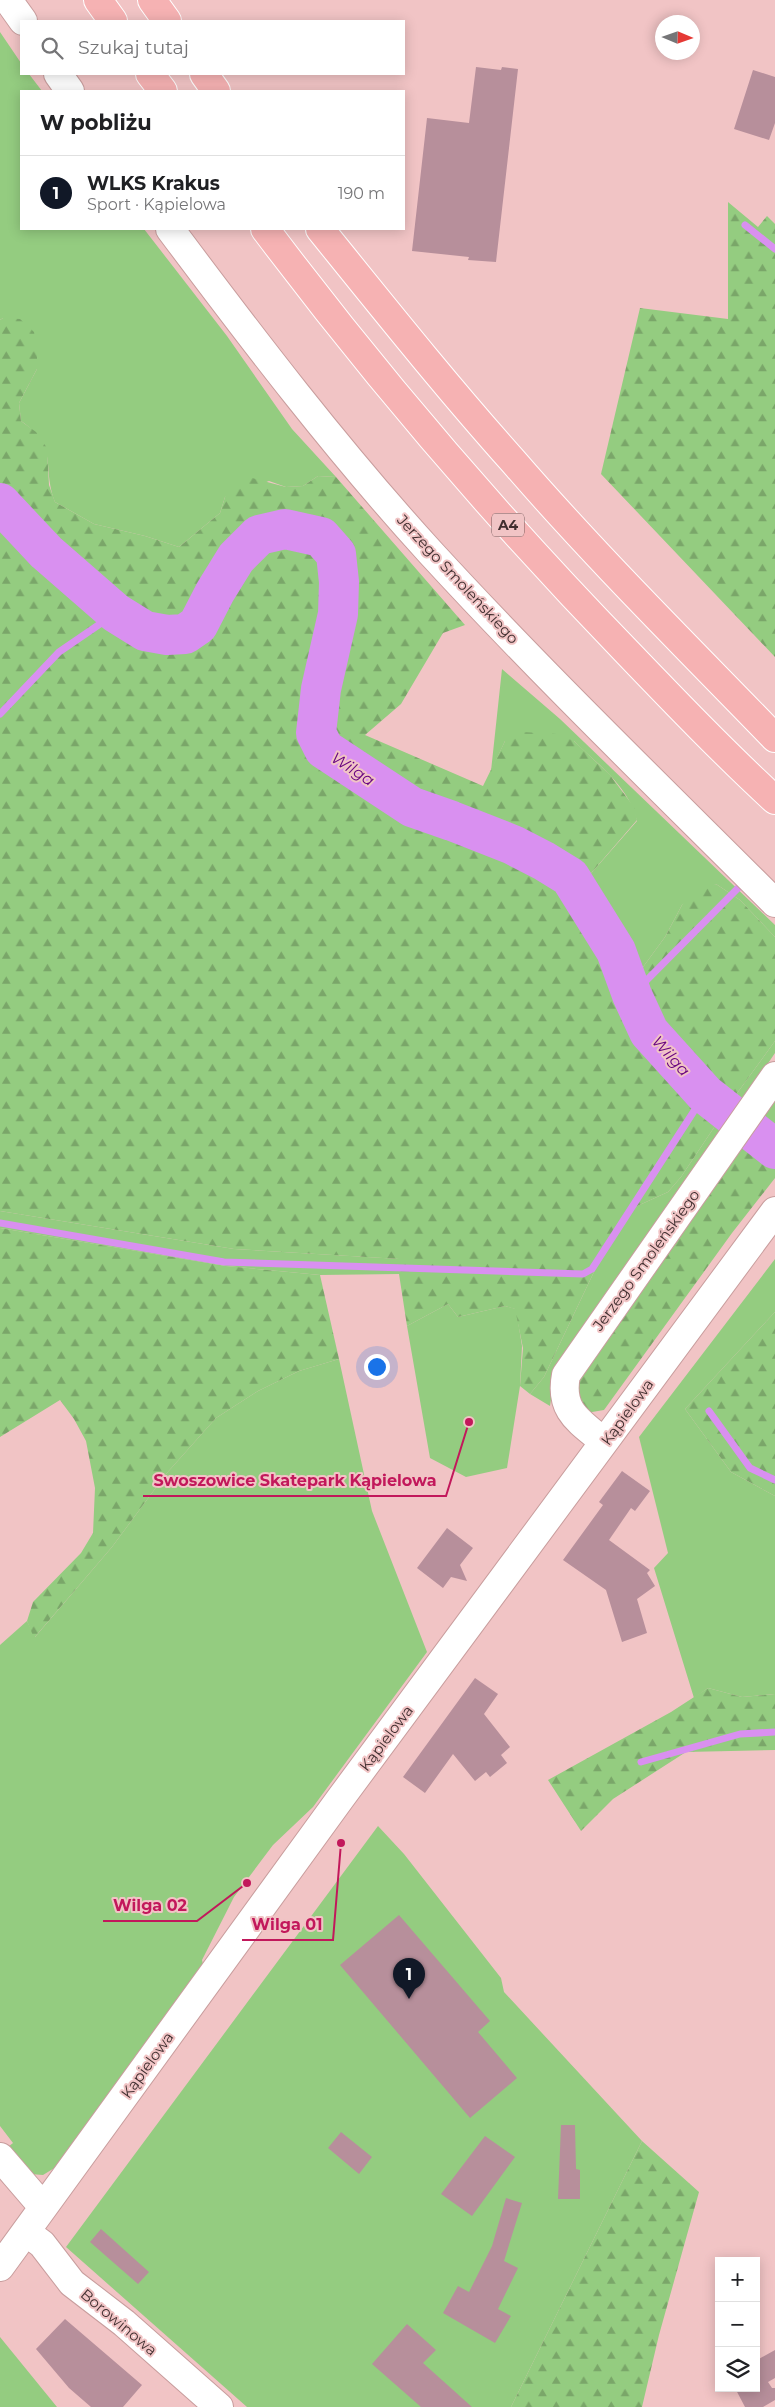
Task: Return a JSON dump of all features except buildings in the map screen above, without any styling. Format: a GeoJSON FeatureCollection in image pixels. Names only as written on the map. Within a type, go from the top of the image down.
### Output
{"type":"FeatureCollection","features":[{"type":"Feature","properties":{"kind":"highway"},"geometry":{"type":"LineString","coordinates":[[98,0],[112,20]]}},
{"type":"Feature","properties":{"kind":"highway"},"geometry":{"type":"LineString","coordinates":[[152,0],[166,20]]}},
{"type":"Feature","properties":{"kind":"highway"},"geometry":{"type":"LineString","coordinates":[[151,75],[162,90]]}},
{"type":"Feature","properties":{"kind":"highway"},"geometry":{"type":"LineString","coordinates":[[205,75],[215,90]]}},
{"type":"Feature","properties":{"kind":"highway","name":"A4"},"geometry":{"type":"LineString","coordinates":[[266,230],[405,408],[477,491],[609,633],[775,800]]}},
{"type":"Feature","properties":{"kind":"highway"},"geometry":{"type":"LineString","coordinates":[[321,230],[513,462],[629,588],[775,738]]}},
{"type":"Feature","properties":{"kind":"street"},"geometry":{"type":"LineString","coordinates":[[8,0],[22,20]]}},
{"type":"Feature","properties":{"kind":"street"},"geometry":{"type":"LineString","coordinates":[[59,75],[69,90]]}},
{"type":"Feature","properties":{"kind":"street","name":"Jerzego Smoleńskiego"},"geometry":{"type":"LineString","coordinates":[[171,230],[331,438],[430,551],[606,738],[775,903]]}},
{"type":"Feature","properties":{"kind":"street","name":"Jerzego Smoleńskiego"},"geometry":{"type":"LineString","coordinates":[[604,1442],[572,1415],[566,1405],[563,1390],[566,1375],[725,1150],[771,1081]]}},
{"type":"Feature","properties":{"kind":"street","name":"Kąpielowa"},"geometry":{"type":"LineString","coordinates":[[0,2267],[775,1211]]}},
{"type":"Feature","properties":{"kind":"street"},"geometry":{"type":"LineString","coordinates":[[0,2157],[43,2207]]}},
{"type":"Feature","properties":{"kind":"street","name":"Borowinowa"},"geometry":{"type":"LineString","coordinates":[[26,2232],[42,2244],[72,2283],[124,2323],[219,2407]]}},
{"type":"Feature","properties":{"kind":"green space"},"geometry":{"type":"Polygon","coordinates":[[[0,32],[20,62],[20,75],[30,75],[41,90],[20,90],[20,230],[145,230],[227,336],[292,429],[336,477],[318,476],[303,486],[286,487],[269,481],[225,497],[220,513],[179,547],[145,536],[94,524],[55,502],[51,489],[45,449],[41,440],[21,421],[19,403],[37,369],[3,318],[0,320],[0,32]]]}},
{"type":"Feature","properties":{"kind":"green space"},"geometry":{"type":"Polygon","coordinates":[[[728,202],[758,227],[767,216],[775,224],[775,657],[601,474],[640,308],[728,319],[728,202]]]}},
{"type":"Feature","properties":{"kind":"green space"},"geometry":{"type":"Polygon","coordinates":[[[3,318],[20,319],[34,332],[37,350],[37,369],[19,403],[21,421],[36,432],[47,448],[49,485],[55,502],[94,524],[145,536],[179,547],[220,513],[225,497],[236,482],[252,478],[286,487],[303,486],[318,476],[336,477],[465,625],[443,633],[401,704],[365,735],[483,786],[505,741],[521,732],[557,734],[574,741],[610,775],[634,807],[637,820],[587,878],[635,978],[665,937],[682,905],[695,892],[716,884],[740,900],[775,937],[775,1041],[735,1096],[681,1177],[668,1192],[635,1207],[602,1255],[544,1377],[530,1394],[520,1386],[523,1348],[515,1309],[505,1306],[458,1317],[448,1304],[407,1326],[399,1274],[399,1259],[234,1249],[0,1211],[0,320],[3,318]]]}},
{"type":"Feature","properties":{"kind":"green space"},"geometry":{"type":"Polygon","coordinates":[[[502,669],[560,719],[775,925],[775,937],[740,900],[716,884],[682,905],[665,937],[635,978],[587,878],[637,821],[633,808],[620,786],[574,741],[505,741],[491,771],[502,669]]]}},
{"type":"Feature","properties":{"kind":"green space"},"geometry":{"type":"Polygon","coordinates":[[[775,1041],[775,1053],[695,1171],[556,1366],[550,1406],[530,1394],[544,1377],[602,1255],[635,1207],[668,1192],[681,1177],[735,1096],[775,1041]]]}},
{"type":"Feature","properties":{"kind":"green space"},"geometry":{"type":"Polygon","coordinates":[[[775,1098],[775,1138],[757,1123],[775,1098]]]}},
{"type":"Feature","properties":{"kind":"green space"},"geometry":{"type":"Polygon","coordinates":[[[757,1123],[775,1138],[775,1178],[732,1233],[604,1410],[586,1413],[577,1401],[576,1378],[757,1123]]]}},
{"type":"Feature","properties":{"kind":"green space"},"geometry":{"type":"Polygon","coordinates":[[[0,1211],[234,1249],[400,1259],[399,1274],[320,1275],[226,1266],[0,1228],[0,1211]]]}},
{"type":"Feature","properties":{"kind":"green space"},"geometry":{"type":"Polygon","coordinates":[[[0,1228],[226,1266],[320,1275],[339,1359],[299,1371],[258,1391],[216,1418],[166,1474],[112,1547],[34,1638],[27,1621],[33,1602],[81,1553],[93,1533],[95,1488],[86,1441],[74,1419],[60,1400],[0,1437],[0,1228]]]}},
{"type":"Feature","properties":{"kind":"green space"},"geometry":{"type":"Polygon","coordinates":[[[775,1259],[775,1312],[685,1409],[731,1472],[775,1496],[775,1694],[742,1697],[708,1688],[694,1698],[654,1568],[668,1553],[639,1437],[775,1259]]]}},
{"type":"Feature","properties":{"kind":"green space"},"geometry":{"type":"Polygon","coordinates":[[[448,1304],[458,1317],[505,1306],[516,1309],[522,1346],[520,1386],[507,1468],[466,1477],[430,1458],[407,1326],[448,1304]]]}},
{"type":"Feature","properties":{"kind":"green space"},"geometry":{"type":"Polygon","coordinates":[[[775,1312],[775,1496],[731,1472],[685,1409],[775,1312]]]}},
{"type":"Feature","properties":{"kind":"green space"},"geometry":{"type":"Polygon","coordinates":[[[339,1359],[372,1511],[427,1652],[313,1807],[273,1845],[234,1897],[202,1960],[204,1969],[56,2167],[43,2175],[30,2174],[8,2147],[13,2143],[0,2126],[0,1645],[27,1621],[35,1637],[112,1547],[166,1474],[216,1418],[258,1391],[299,1371],[339,1359]]]}},
{"type":"Feature","properties":{"kind":"green space"},"geometry":{"type":"Polygon","coordinates":[[[708,1688],[742,1697],[775,1694],[775,1750],[686,1752],[613,1799],[581,1831],[548,1780],[671,1712],[708,1688]]]}},
{"type":"Feature","properties":{"kind":"green space"},"geometry":{"type":"Polygon","coordinates":[[[378,1826],[404,1854],[501,1978],[504,1992],[642,2141],[511,2407],[247,2407],[66,2247],[378,1826]]]}},
{"type":"Feature","properties":{"kind":"green space"},"geometry":{"type":"Polygon","coordinates":[[[642,2141],[699,2192],[659,2335],[642,2407],[511,2407],[642,2141]]]}},
{"type":"Feature","properties":{"kind":"green space"},"geometry":{"type":"Polygon","coordinates":[[[0,2337],[57,2407],[0,2407],[0,2337]]]}},
{"type":"Feature","properties":{"kind":"waterway"},"geometry":{"type":"LineString","coordinates":[[745,225],[775,249]]}},
{"type":"Feature","properties":{"kind":"waterway","name":"Wilga"},"geometry":{"type":"LineString","coordinates":[[0,503],[46,552],[116,613],[145,631],[167,635],[185,634],[198,625],[236,558],[259,535],[285,529],[321,537],[336,554],[339,582],[338,614],[321,689],[316,733],[324,749],[412,807],[513,845],[570,877],[616,951],[632,995],[649,1032],[705,1094],[775,1149]]}},
{"type":"Feature","properties":{"kind":"waterway"},"geometry":{"type":"LineString","coordinates":[[0,714],[59,652],[116,613]]}},
{"type":"Feature","properties":{"kind":"waterway"},"geometry":{"type":"LineString","coordinates":[[632,995],[746,880]]}},
{"type":"Feature","properties":{"kind":"waterway"},"geometry":{"type":"LineString","coordinates":[[0,1223],[224,1262],[583,1274],[592,1269],[705,1094]]}},
{"type":"Feature","properties":{"kind":"waterway"},"geometry":{"type":"LineString","coordinates":[[709,1411],[750,1468],[775,1480]]}},
{"type":"Feature","properties":{"kind":"waterway"},"geometry":{"type":"LineString","coordinates":[[641,1762],[740,1734],[775,1732]]}},
{"type":"Feature","properties":{"kind":"place","name":"Swoszowice Skatepark Kąpielowa"},"geometry":{"type":"Point","coordinates":[469,1422]}},
{"type":"Feature","properties":{"kind":"place","name":"Wilga 01"},"geometry":{"type":"Point","coordinates":[341,1843]}},
{"type":"Feature","properties":{"kind":"place","name":"Wilga 02"},"geometry":{"type":"Point","coordinates":[247,1883]}},
{"type":"Feature","properties":{"kind":"place","name":"WLKS Krakus"},"geometry":{"type":"Point","coordinates":[409,1999]}}]}
